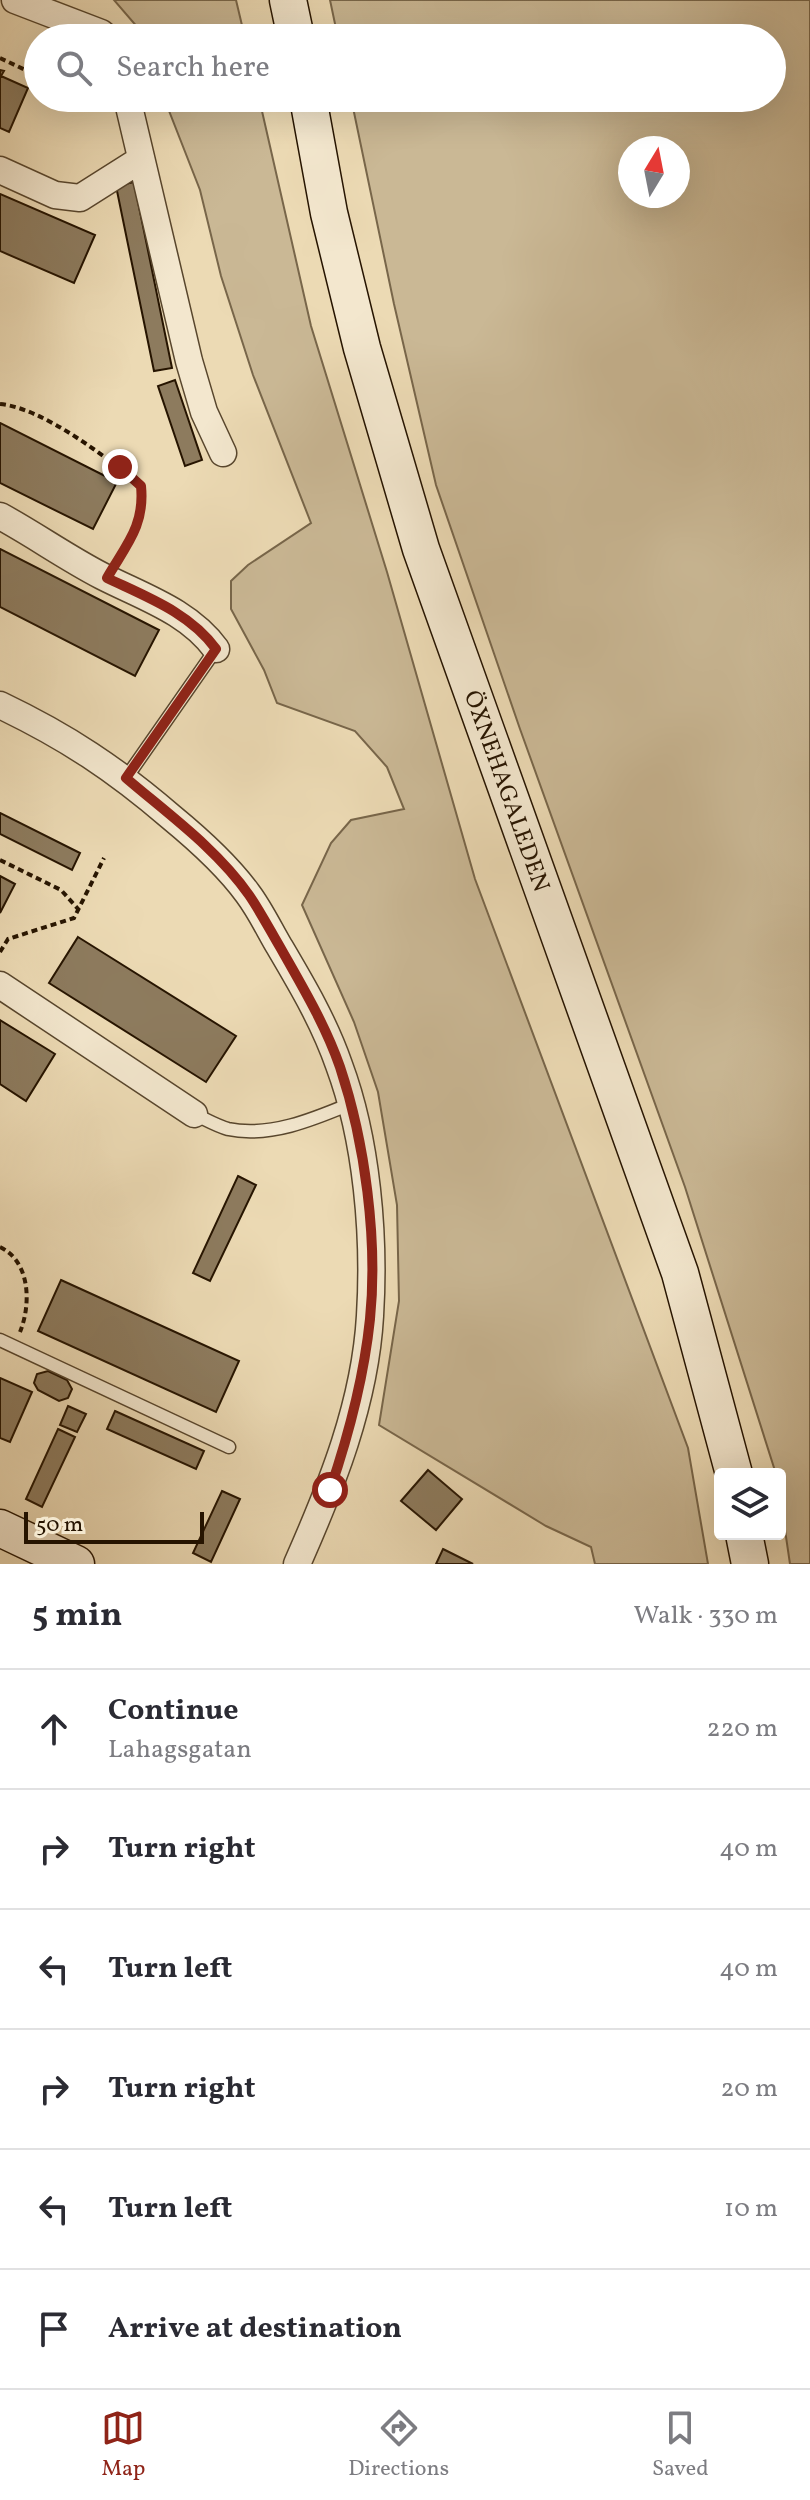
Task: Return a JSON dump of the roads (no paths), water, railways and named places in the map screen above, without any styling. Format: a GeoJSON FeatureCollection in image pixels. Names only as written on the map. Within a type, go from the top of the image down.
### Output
{"type":"FeatureCollection","features":[{"type":"Feature","properties":{"kind":"street"},"geometry":{"type":"LineString","coordinates":[[15,0],[78,24]]}},
{"type":"Feature","properties":{"kind":"street"},"geometry":{"type":"LineString","coordinates":[[288,0],[293,24]]}},
{"type":"Feature","properties":{"kind":"street"},"geometry":{"type":"LineString","coordinates":[[130,112],[189,361],[204,412],[223,453]]}},
{"type":"Feature","properties":{"kind":"street","name":"ÖXNEHAGALEDEN"},"geometry":{"type":"LineString","coordinates":[[311,112],[329,213],[362,348],[421,549],[680,1273],[732,1468]]}},
{"type":"Feature","properties":{"kind":"street"},"geometry":{"type":"LineString","coordinates":[[0,170],[55,195],[80,198],[140,160]]}},
{"type":"Feature","properties":{"kind":"street"},"geometry":{"type":"LineString","coordinates":[[0,516],[107,578],[166,606],[204,632],[216,649]]}},
{"type":"Feature","properties":{"kind":"street"},"geometry":{"type":"LineString","coordinates":[[0,705],[53,730],[126,778],[199,840],[248,894],[314,1006],[340,1066],[367,1191],[371,1254],[370,1318],[348,1437],[330,1490],[297,1564]]}},
{"type":"Feature","properties":{"kind":"street"},"geometry":{"type":"LineString","coordinates":[[0,985],[194,1114]]}},
{"type":"Feature","properties":{"kind":"street"},"geometry":{"type":"LineString","coordinates":[[0,1528],[76,1564]]}},
{"type":"Feature","properties":{"kind":"street"},"geometry":{"type":"LineString","coordinates":[[745,1540],[750,1564]]}},
{"type":"Feature","properties":{"kind":"lane"},"geometry":{"type":"LineString","coordinates":[[126,778],[216,649]]}},
{"type":"Feature","properties":{"kind":"lane"},"geometry":{"type":"LineString","coordinates":[[194,1114],[229,1129],[265,1129],[315,1119],[350,1104]]}},
{"type":"Feature","properties":{"kind":"lane"},"geometry":{"type":"LineString","coordinates":[[0,1340],[229,1447]]}}]}
